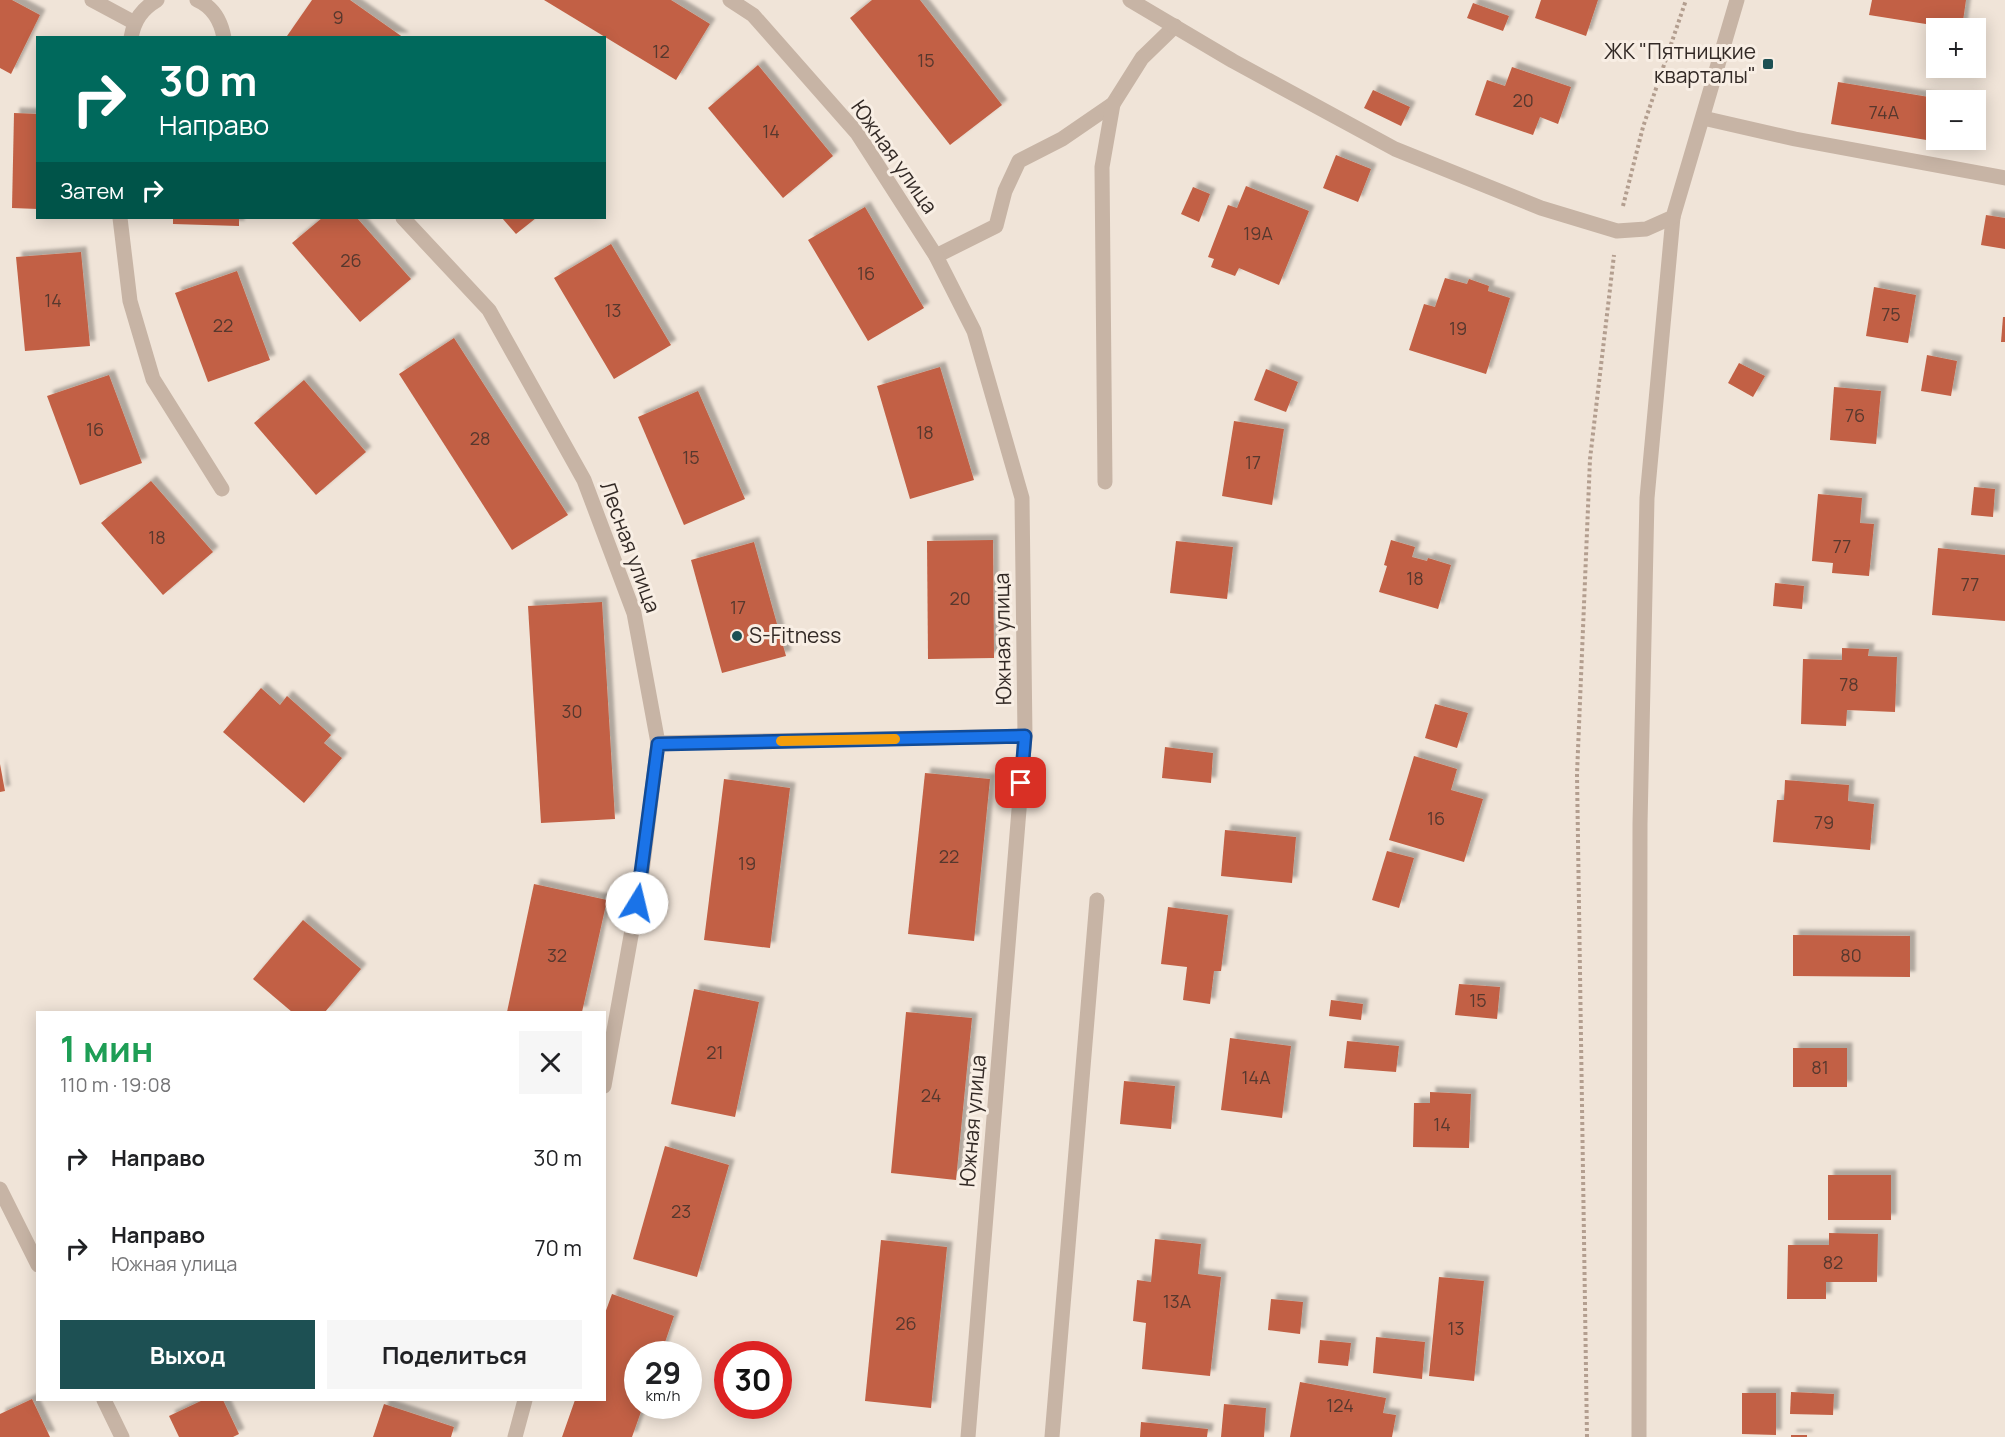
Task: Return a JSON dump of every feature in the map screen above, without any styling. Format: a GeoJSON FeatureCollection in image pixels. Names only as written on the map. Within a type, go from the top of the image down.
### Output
{"type":"FeatureCollection","features":[{"type":"Feature","properties":{"kind":"street"},"geometry":{"type":"LineString","coordinates":[[92,0],[133,30],[142,11],[158,0]]}},
{"type":"Feature","properties":{"kind":"street","name":"Южная улица"},"geometry":{"type":"LineString","coordinates":[[730,0],[753,15],[857,133],[936,256],[974,331],[1022,498],[1025,736],[968,1437]]}},
{"type":"Feature","properties":{"kind":"street"},"geometry":{"type":"LineString","coordinates":[[1130,0],[1233,61],[1395,149],[1540,208],[1617,231],[1646,229],[1673,217]]}},
{"type":"Feature","properties":{"kind":"street"},"geometry":{"type":"LineString","coordinates":[[1639,1437],[1640,825],[1647,498],[1673,217],[1737,0]]}},
{"type":"Feature","properties":{"kind":"street"},"geometry":{"type":"LineString","coordinates":[[200,1],[215,14],[224,36]]}},
{"type":"Feature","properties":{"kind":"street"},"geometry":{"type":"LineString","coordinates":[[1105,482],[1102,167],[1113,104],[1142,58],[1175,26]]}},
{"type":"Feature","properties":{"kind":"street"},"geometry":{"type":"LineString","coordinates":[[936,256],[996,226],[1005,191],[1019,161],[1062,139],[1113,104]]}},
{"type":"Feature","properties":{"kind":"street"},"geometry":{"type":"LineString","coordinates":[[1703,118],[1795,140],[2005,178]]}},
{"type":"Feature","properties":{"kind":"street"},"geometry":{"type":"LineString","coordinates":[[120,219],[130,301],[153,379],[222,489]]}},
{"type":"Feature","properties":{"kind":"street","name":"Лесная улица"},"geometry":{"type":"LineString","coordinates":[[404,219],[489,310],[584,480],[634,613],[658,744],[641,880],[606,1075]]}},
{"type":"Feature","properties":{"kind":"street"},"geometry":{"type":"LineString","coordinates":[[658,744],[1025,736]]}},
{"type":"Feature","properties":{"kind":"street"},"geometry":{"type":"LineString","coordinates":[[1052,1437],[1097,900]]}},
{"type":"Feature","properties":{"kind":"street"},"geometry":{"type":"LineString","coordinates":[[0,1189],[36,1261]]}},
{"type":"Feature","properties":{"kind":"street"},"geometry":{"type":"LineString","coordinates":[[104,1401],[122,1437]]}},
{"type":"Feature","properties":{"kind":"street"},"geometry":{"type":"LineString","coordinates":[[515,1437],[525,1401]]}},
{"type":"Feature","properties":{"kind":"path"},"geometry":{"type":"LineString","coordinates":[[1587,1437],[1578,774],[1590,459],[1617,231],[1643,127],[1686,0]]}},
{"type":"Feature","properties":{"kind":"building"},"geometry":{"type":"Polygon","coordinates":[[[0,0],[12,0],[40,15],[11,74],[0,68],[0,0]]]}},
{"type":"Feature","properties":{"kind":"building"},"geometry":{"type":"Polygon","coordinates":[[[312,0],[350,0],[401,36],[287,36],[312,0]]]}},
{"type":"Feature","properties":{"kind":"building"},"geometry":{"type":"Polygon","coordinates":[[[544,0],[671,0],[710,24],[676,80],[544,0]]]}},
{"type":"Feature","properties":{"kind":"building"},"geometry":{"type":"Polygon","coordinates":[[[872,0],[920,0],[1002,105],[950,145],[850,18],[872,0]]]}},
{"type":"Feature","properties":{"kind":"building"},"geometry":{"type":"Polygon","coordinates":[[[1541,0],[1598,0],[1586,36],[1535,18],[1541,0]]]}},
{"type":"Feature","properties":{"kind":"building"},"geometry":{"type":"Polygon","coordinates":[[[1872,0],[1966,0],[1963,18],[1926,18],[1926,24],[1869,15],[1872,0]]]}},
{"type":"Feature","properties":{"kind":"building"},"geometry":{"type":"Polygon","coordinates":[[[1473,3],[1509,16],[1503,31],[1467,18],[1473,3]]]}},
{"type":"Feature","properties":{"kind":"building"},"geometry":{"type":"Polygon","coordinates":[[[758,65],[833,156],[783,198],[708,108],[758,65]]]}},
{"type":"Feature","properties":{"kind":"building"},"geometry":{"type":"Polygon","coordinates":[[[1512,67],[1571,87],[1558,124],[1540,117],[1533,135],[1475,115],[1487,80],[1505,86],[1512,67]]]}},
{"type":"Feature","properties":{"kind":"building"},"geometry":{"type":"Polygon","coordinates":[[[1838,82],[1926,97],[1926,140],[1831,124],[1838,82]]]}},
{"type":"Feature","properties":{"kind":"building"},"geometry":{"type":"Polygon","coordinates":[[[1373,90],[1410,107],[1401,126],[1364,108],[1373,90]]]}},
{"type":"Feature","properties":{"kind":"building"},"geometry":{"type":"Polygon","coordinates":[[[14,113],[36,114],[36,209],[12,208],[14,113]]]}},
{"type":"Feature","properties":{"kind":"building"},"geometry":{"type":"Polygon","coordinates":[[[1336,155],[1371,169],[1358,202],[1323,188],[1336,155]]]}},
{"type":"Feature","properties":{"kind":"building"},"geometry":{"type":"Polygon","coordinates":[[[1246,186],[1309,211],[1279,285],[1239,268],[1235,276],[1211,267],[1214,259],[1208,257],[1228,205],[1237,208],[1246,186]]]}},
{"type":"Feature","properties":{"kind":"building"},"geometry":{"type":"Polygon","coordinates":[[[1193,187],[1210,194],[1199,222],[1181,214],[1193,187]]]}},
{"type":"Feature","properties":{"kind":"building"},"geometry":{"type":"Polygon","coordinates":[[[865,207],[924,308],[868,341],[808,240],[865,207]]]}},
{"type":"Feature","properties":{"kind":"building"},"geometry":{"type":"Polygon","coordinates":[[[1986,215],[2005,218],[2005,249],[1981,245],[1986,215]]]}},
{"type":"Feature","properties":{"kind":"building"},"geometry":{"type":"Polygon","coordinates":[[[173,219],[239,219],[239,226],[173,224],[173,219]]]}},
{"type":"Feature","properties":{"kind":"building"},"geometry":{"type":"Polygon","coordinates":[[[321,219],[358,219],[411,279],[360,322],[292,243],[321,219]]]}},
{"type":"Feature","properties":{"kind":"building"},"geometry":{"type":"Polygon","coordinates":[[[503,219],[535,219],[516,234],[503,219]]]}},
{"type":"Feature","properties":{"kind":"building"},"geometry":{"type":"Polygon","coordinates":[[[611,244],[671,345],[614,379],[554,278],[611,244]]]}},
{"type":"Feature","properties":{"kind":"building"},"geometry":{"type":"Polygon","coordinates":[[[81,252],[90,346],[25,351],[16,257],[81,252]]]}},
{"type":"Feature","properties":{"kind":"building"},"geometry":{"type":"Polygon","coordinates":[[[237,271],[270,360],[208,382],[175,293],[237,271]]]}},
{"type":"Feature","properties":{"kind":"building"},"geometry":{"type":"Polygon","coordinates":[[[1445,278],[1467,284],[1469,279],[1489,286],[1488,291],[1510,298],[1486,374],[1409,350],[1424,304],[1435,307],[1445,278]]]}},
{"type":"Feature","properties":{"kind":"building"},"geometry":{"type":"Polygon","coordinates":[[[1874,287],[1916,295],[1908,343],[1866,336],[1874,287]]]}},
{"type":"Feature","properties":{"kind":"building"},"geometry":{"type":"Polygon","coordinates":[[[2003,317],[2005,317],[2005,342],[2001,342],[2003,317]]]}},
{"type":"Feature","properties":{"kind":"building"},"geometry":{"type":"Polygon","coordinates":[[[454,338],[568,515],[512,550],[399,374],[454,338]]]}},
{"type":"Feature","properties":{"kind":"building"},"geometry":{"type":"Polygon","coordinates":[[[1927,355],[1957,361],[1951,396],[1921,391],[1927,355]]]}},
{"type":"Feature","properties":{"kind":"building"},"geometry":{"type":"Polygon","coordinates":[[[1739,363],[1765,376],[1753,397],[1728,383],[1739,363]]]}},
{"type":"Feature","properties":{"kind":"building"},"geometry":{"type":"Polygon","coordinates":[[[940,367],[974,480],[910,499],[877,386],[940,367]]]}},
{"type":"Feature","properties":{"kind":"building"},"geometry":{"type":"Polygon","coordinates":[[[1266,369],[1298,382],[1286,412],[1254,400],[1266,369]]]}},
{"type":"Feature","properties":{"kind":"building"},"geometry":{"type":"Polygon","coordinates":[[[109,375],[142,463],[80,485],[47,396],[109,375]]]}},
{"type":"Feature","properties":{"kind":"building"},"geometry":{"type":"Polygon","coordinates":[[[304,380],[366,452],[316,495],[254,423],[304,380]]]}},
{"type":"Feature","properties":{"kind":"building"},"geometry":{"type":"Polygon","coordinates":[[[1834,387],[1881,391],[1876,444],[1830,440],[1834,387]]]}},
{"type":"Feature","properties":{"kind":"building"},"geometry":{"type":"Polygon","coordinates":[[[698,391],[745,499],[684,525],[638,417],[698,391]]]}},
{"type":"Feature","properties":{"kind":"building"},"geometry":{"type":"Polygon","coordinates":[[[1234,421],[1284,429],[1272,505],[1222,496],[1234,421]]]}},
{"type":"Feature","properties":{"kind":"building"},"geometry":{"type":"Polygon","coordinates":[[[151,481],[213,552],[163,595],[101,523],[151,481]]]}},
{"type":"Feature","properties":{"kind":"building"},"geometry":{"type":"Polygon","coordinates":[[[1974,487],[1995,489],[1993,517],[1971,515],[1974,487]]]}},
{"type":"Feature","properties":{"kind":"building"},"geometry":{"type":"Polygon","coordinates":[[[1818,494],[1862,498],[1860,523],[1874,524],[1869,576],[1832,573],[1833,563],[1812,561],[1818,494]]]}},
{"type":"Feature","properties":{"kind":"building"},"geometry":{"type":"Polygon","coordinates":[[[993,540],[994,658],[928,659],[927,541],[993,540]]]}},
{"type":"Feature","properties":{"kind":"building"},"geometry":{"type":"Polygon","coordinates":[[[1391,540],[1415,547],[1412,557],[1427,561],[1428,558],[1451,565],[1438,609],[1379,592],[1387,566],[1384,565],[1391,540]]]}},
{"type":"Feature","properties":{"kind":"building"},"geometry":{"type":"Polygon","coordinates":[[[1176,541],[1233,547],[1227,599],[1170,593],[1176,541]]]}},
{"type":"Feature","properties":{"kind":"building"},"geometry":{"type":"Polygon","coordinates":[[[754,542],[786,656],[722,673],[691,560],[754,542]]]}},
{"type":"Feature","properties":{"kind":"building"},"geometry":{"type":"Polygon","coordinates":[[[1938,548],[2005,555],[2005,621],[1932,615],[1938,548]]]}},
{"type":"Feature","properties":{"kind":"building"},"geometry":{"type":"Polygon","coordinates":[[[1775,583],[1804,586],[1802,609],[1773,606],[1775,583]]]}},
{"type":"Feature","properties":{"kind":"building"},"geometry":{"type":"Polygon","coordinates":[[[602,602],[615,819],[541,823],[528,606],[602,602]]]}},
{"type":"Feature","properties":{"kind":"building"},"geometry":{"type":"Polygon","coordinates":[[[1842,648],[1869,649],[1868,656],[1897,657],[1895,712],[1847,710],[1846,726],[1801,724],[1803,659],[1842,660],[1842,648]]]}},
{"type":"Feature","properties":{"kind":"building"},"geometry":{"type":"Polygon","coordinates":[[[261,688],[280,705],[287,696],[331,735],[324,743],[342,758],[304,803],[223,732],[261,688]]]}},
{"type":"Feature","properties":{"kind":"building"},"geometry":{"type":"Polygon","coordinates":[[[1435,704],[1468,713],[1457,748],[1425,738],[1435,704]]]}},
{"type":"Feature","properties":{"kind":"building"},"geometry":{"type":"Polygon","coordinates":[[[1165,747],[1213,753],[1211,783],[1162,778],[1165,747]]]}},
{"type":"Feature","properties":{"kind":"building"},"geometry":{"type":"Polygon","coordinates":[[[1414,756],[1457,769],[1451,790],[1483,799],[1464,862],[1389,840],[1414,756]]]}},
{"type":"Feature","properties":{"kind":"building"},"geometry":{"type":"Polygon","coordinates":[[[0,764],[5,791],[0,792],[0,764]]]}},
{"type":"Feature","properties":{"kind":"building"},"geometry":{"type":"Polygon","coordinates":[[[925,773],[990,779],[974,941],[908,934],[925,773]]]}},
{"type":"Feature","properties":{"kind":"building"},"geometry":{"type":"Polygon","coordinates":[[[724,779],[790,788],[770,948],[704,940],[724,779]]]}},
{"type":"Feature","properties":{"kind":"building"},"geometry":{"type":"Polygon","coordinates":[[[1785,780],[1849,785],[1848,801],[1874,804],[1870,850],[1773,842],[1777,800],[1784,800],[1785,780]]]}},
{"type":"Feature","properties":{"kind":"building"},"geometry":{"type":"Polygon","coordinates":[[[1225,830],[1296,837],[1292,883],[1221,876],[1225,830]]]}},
{"type":"Feature","properties":{"kind":"building"},"geometry":{"type":"Polygon","coordinates":[[[1387,851],[1414,858],[1399,908],[1372,900],[1387,851]]]}},
{"type":"Feature","properties":{"kind":"building"},"geometry":{"type":"Polygon","coordinates":[[[534,884],[607,900],[582,1011],[507,1011],[534,884]]]}},
{"type":"Feature","properties":{"kind":"building"},"geometry":{"type":"Polygon","coordinates":[[[1168,907],[1228,915],[1221,971],[1214,971],[1210,1004],[1183,1000],[1187,967],[1161,964],[1168,907]]]}},
{"type":"Feature","properties":{"kind":"building"},"geometry":{"type":"Polygon","coordinates":[[[303,920],[361,969],[326,1011],[291,1011],[253,979],[303,920]]]}},
{"type":"Feature","properties":{"kind":"building"},"geometry":{"type":"Polygon","coordinates":[[[1793,935],[1910,936],[1910,977],[1793,976],[1793,935]]]}},
{"type":"Feature","properties":{"kind":"building"},"geometry":{"type":"Polygon","coordinates":[[[1459,984],[1500,987],[1497,1019],[1455,1015],[1459,984]]]}},
{"type":"Feature","properties":{"kind":"building"},"geometry":{"type":"Polygon","coordinates":[[[694,989],[759,1002],[735,1117],[671,1104],[694,989]]]}},
{"type":"Feature","properties":{"kind":"building"},"geometry":{"type":"Polygon","coordinates":[[[1331,1000],[1363,1004],[1361,1020],[1329,1016],[1331,1000]]]}},
{"type":"Feature","properties":{"kind":"building"},"geometry":{"type":"Polygon","coordinates":[[[906,1012],[972,1018],[956,1180],[891,1173],[906,1012]]]}},
{"type":"Feature","properties":{"kind":"building"},"geometry":{"type":"Polygon","coordinates":[[[1230,1038],[1291,1046],[1282,1118],[1221,1110],[1230,1038]]]}},
{"type":"Feature","properties":{"kind":"building"},"geometry":{"type":"Polygon","coordinates":[[[1347,1041],[1399,1046],[1396,1072],[1344,1068],[1347,1041]]]}},
{"type":"Feature","properties":{"kind":"building"},"geometry":{"type":"Polygon","coordinates":[[[1793,1048],[1847,1048],[1847,1087],[1793,1087],[1793,1048]]]}},
{"type":"Feature","properties":{"kind":"building"},"geometry":{"type":"Polygon","coordinates":[[[1124,1081],[1175,1086],[1171,1129],[1120,1124],[1124,1081]]]}},
{"type":"Feature","properties":{"kind":"building"},"geometry":{"type":"Polygon","coordinates":[[[1430,1092],[1471,1094],[1469,1148],[1413,1147],[1414,1103],[1430,1103],[1430,1092]]]}},
{"type":"Feature","properties":{"kind":"building"},"geometry":{"type":"Polygon","coordinates":[[[665,1146],[729,1165],[697,1277],[633,1259],[665,1146]]]}},
{"type":"Feature","properties":{"kind":"building"},"geometry":{"type":"Polygon","coordinates":[[[1828,1175],[1891,1175],[1891,1220],[1828,1220],[1828,1175]]]}},
{"type":"Feature","properties":{"kind":"building"},"geometry":{"type":"Polygon","coordinates":[[[1829,1233],[1878,1234],[1877,1282],[1826,1282],[1826,1299],[1787,1299],[1788,1245],[1829,1245],[1829,1233]]]}},
{"type":"Feature","properties":{"kind":"building"},"geometry":{"type":"Polygon","coordinates":[[[1155,1239],[1201,1244],[1198,1274],[1221,1277],[1210,1376],[1142,1369],[1146,1323],[1133,1321],[1137,1280],[1151,1282],[1155,1239]]]}},
{"type":"Feature","properties":{"kind":"building"},"geometry":{"type":"Polygon","coordinates":[[[881,1240],[947,1247],[931,1408],[865,1401],[881,1240]]]}},
{"type":"Feature","properties":{"kind":"building"},"geometry":{"type":"Polygon","coordinates":[[[1439,1277],[1484,1281],[1474,1381],[1429,1376],[1439,1277]]]}},
{"type":"Feature","properties":{"kind":"building"},"geometry":{"type":"Polygon","coordinates":[[[612,1294],[674,1316],[665,1341],[624,1341],[624,1419],[638,1419],[632,1437],[562,1437],[575,1401],[606,1401],[606,1310],[612,1294]]]}},
{"type":"Feature","properties":{"kind":"building"},"geometry":{"type":"Polygon","coordinates":[[[1271,1299],[1303,1302],[1300,1334],[1268,1330],[1271,1299]]]}},
{"type":"Feature","properties":{"kind":"building"},"geometry":{"type":"Polygon","coordinates":[[[1376,1337],[1425,1342],[1422,1379],[1373,1373],[1376,1337]]]}},
{"type":"Feature","properties":{"kind":"building"},"geometry":{"type":"Polygon","coordinates":[[[1320,1340],[1351,1343],[1348,1366],[1318,1363],[1320,1340]]]}},
{"type":"Feature","properties":{"kind":"building"},"geometry":{"type":"Polygon","coordinates":[[[1300,1382],[1386,1398],[1383,1413],[1396,1415],[1392,1437],[1290,1437],[1300,1382]]]}},
{"type":"Feature","properties":{"kind":"building"},"geometry":{"type":"Polygon","coordinates":[[[1791,1392],[1834,1394],[1833,1415],[1790,1414],[1791,1392]]]}},
{"type":"Feature","properties":{"kind":"building"},"geometry":{"type":"Polygon","coordinates":[[[1742,1393],[1776,1393],[1776,1435],[1742,1434],[1742,1393]]]}},
{"type":"Feature","properties":{"kind":"building"},"geometry":{"type":"Polygon","coordinates":[[[32,1399],[50,1437],[0,1437],[0,1414],[32,1399]]]}},
{"type":"Feature","properties":{"kind":"building"},"geometry":{"type":"Polygon","coordinates":[[[201,1401],[223,1401],[239,1434],[233,1437],[179,1437],[169,1416],[201,1401]]]}},
{"type":"Feature","properties":{"kind":"building"},"geometry":{"type":"Polygon","coordinates":[[[384,1404],[454,1427],[451,1437],[373,1437],[384,1404]]]}},
{"type":"Feature","properties":{"kind":"building"},"geometry":{"type":"Polygon","coordinates":[[[1224,1404],[1266,1408],[1264,1437],[1221,1437],[1224,1404]]]}},
{"type":"Feature","properties":{"kind":"building"},"geometry":{"type":"Polygon","coordinates":[[[1141,1422],[1208,1429],[1207,1437],[1140,1437],[1141,1422]]]}},
{"type":"Feature","properties":{"kind":"building"},"geometry":{"type":"Polygon","coordinates":[[[1791,1435],[1807,1435],[1807,1437],[1791,1437],[1791,1435]]]}},
{"type":"Feature","properties":{"kind":"slow traffic"},"geometry":{"type":"LineString","coordinates":[[781,741],[895,739]]}},
{"type":"Feature","properties":{"kind":"place","name":"ЖК \"Пятницкие кварталы\""},"geometry":{"type":"Point","coordinates":[1768,64]}},
{"type":"Feature","properties":{"kind":"place","name":"S-Fitness"},"geometry":{"type":"Point","coordinates":[737,636]}},
{"type":"Feature","properties":{"kind":"route"},"geometry":{"type":"LineString","coordinates":[[637,903],[658,744],[1025,736],[1021,783]]}}]}
